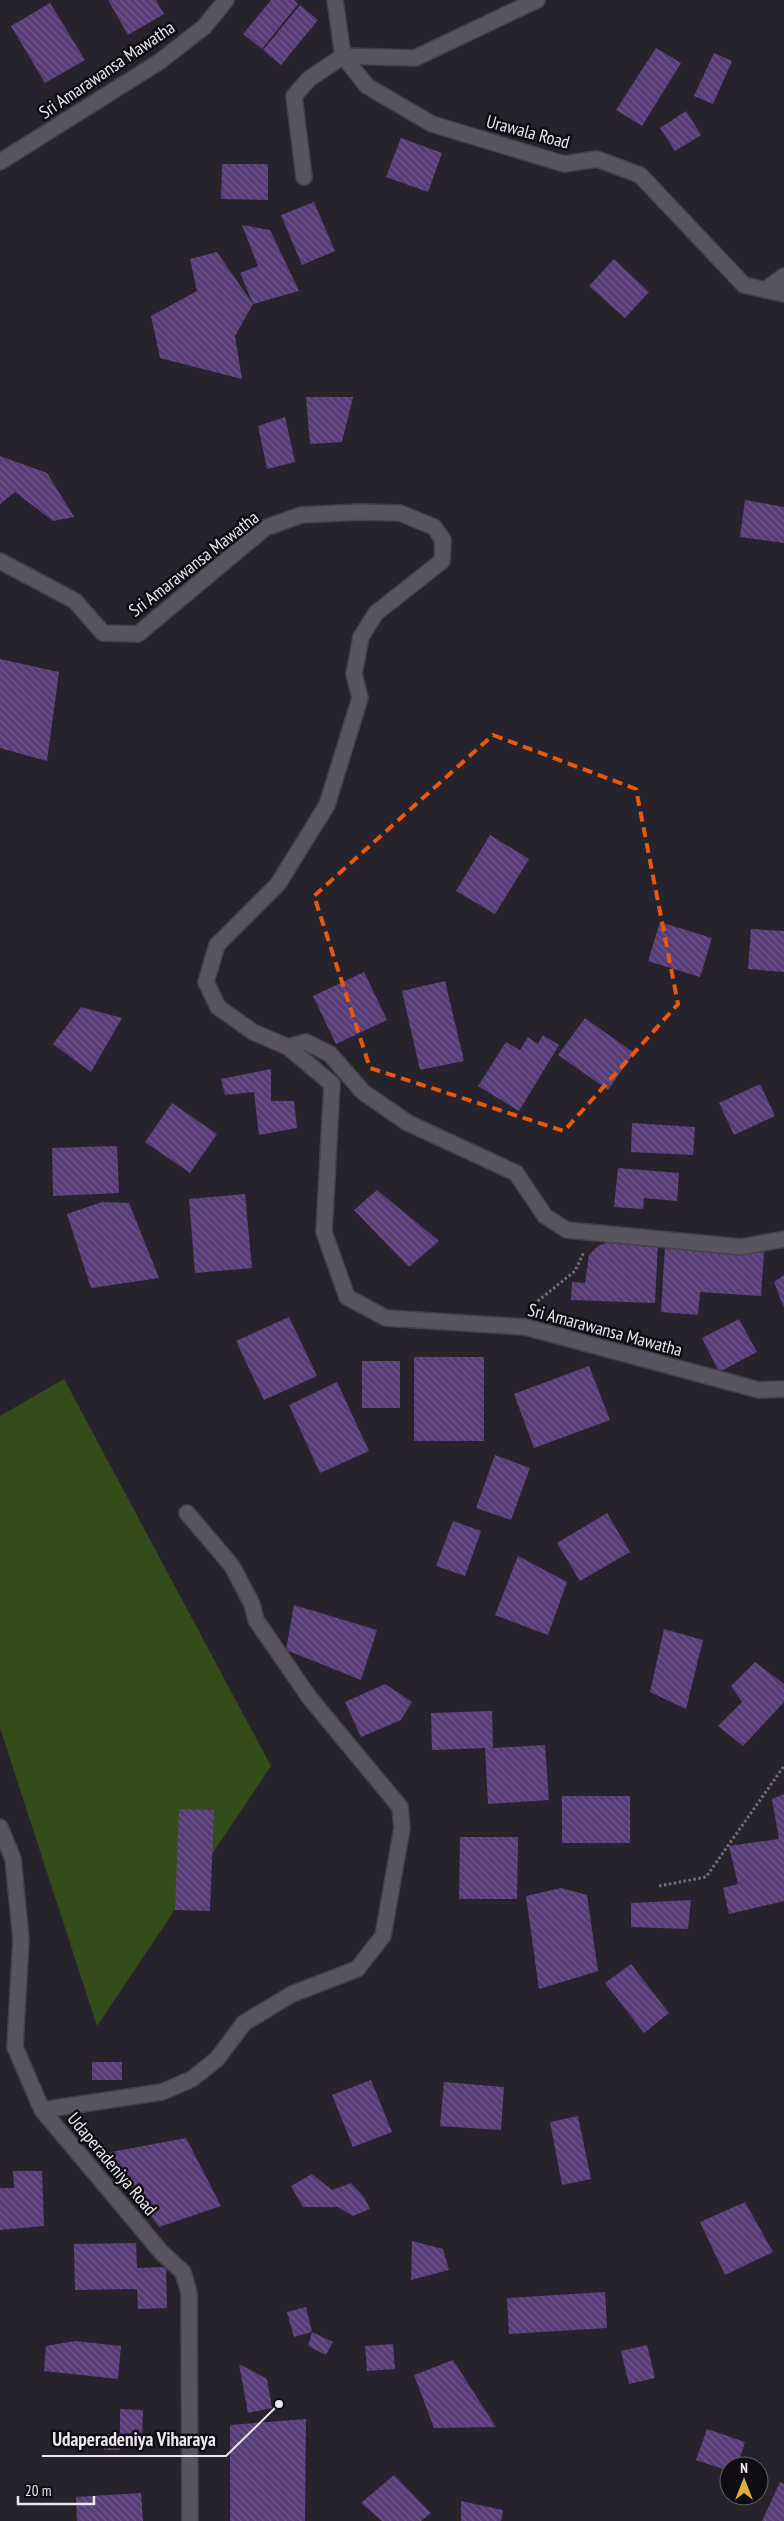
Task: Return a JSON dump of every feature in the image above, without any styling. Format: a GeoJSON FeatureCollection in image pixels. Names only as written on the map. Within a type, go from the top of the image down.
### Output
{"type":"FeatureCollection","features":[{"type":"Feature","properties":{"kind":"street","name":"Sri Amarawansa Mawatha"},"geometry":{"type":"LineString","coordinates":[[0,162],[159,62],[204,26],[226,0]]}},
{"type":"Feature","properties":{"kind":"street"},"geometry":{"type":"LineString","coordinates":[[335,0],[343,56]]}},
{"type":"Feature","properties":{"kind":"street"},"geometry":{"type":"LineString","coordinates":[[304,177],[294,96],[309,79],[343,56],[415,58],[537,0]]}},
{"type":"Feature","properties":{"kind":"street","name":"Urawala Road"},"geometry":{"type":"LineString","coordinates":[[343,56],[367,86],[432,124],[564,164],[597,159],[640,176],[744,285],[784,294]]}},
{"type":"Feature","properties":{"kind":"street"},"geometry":{"type":"LineString","coordinates":[[765,290],[784,276]]}},
{"type":"Feature","properties":{"kind":"street","name":"Sri Amarawansa Mawatha"},"geometry":{"type":"LineString","coordinates":[[0,562],[76,601],[103,633],[138,634],[265,528],[301,515],[360,512],[400,513],[434,527],[443,540],[442,561],[376,613],[362,637],[354,674],[360,698],[327,805],[278,884],[217,945],[206,982],[218,1007],[253,1032],[288,1047],[332,1084],[324,1232],[347,1297],[386,1318],[525,1327],[759,1390],[784,1389]]}},
{"type":"Feature","properties":{"kind":"street"},"geometry":{"type":"LineString","coordinates":[[288,1047],[306,1042],[330,1054],[363,1092],[408,1123],[516,1173],[544,1216],[567,1230],[741,1247],[784,1239]]}},
{"type":"Feature","properties":{"kind":"street"},"geometry":{"type":"LineString","coordinates":[[42,2110],[162,2092],[192,2079],[217,2059],[244,2023],[292,1994],[357,1969],[384,1936],[402,1828],[400,1807],[308,1697],[256,1620],[252,1604],[232,1566],[187,1512]]}},
{"type":"Feature","properties":{"kind":"street","name":"Udaperadeniya Road"},"geometry":{"type":"LineString","coordinates":[[0,1827],[13,1859],[21,1938],[15,2047],[42,2110],[162,2253],[183,2272],[189,2293],[190,2521]]}},
{"type":"Feature","properties":{"kind":"path"},"geometry":{"type":"LineString","coordinates":[[525,1327],[534,1304],[575,1271],[596,1233]]}},
{"type":"Feature","properties":{"kind":"path"},"geometry":{"type":"LineString","coordinates":[[659,1886],[706,1877],[784,1766]]}},
{"type":"Feature","properties":{"kind":"highlighted area"},"geometry":{"type":"Polygon","coordinates":[[[493,735],[636,789],[678,1004],[564,1131],[370,1068],[314,896],[493,735]]]}},
{"type":"Feature","properties":{"kind":"green space"},"geometry":{"type":"Polygon","coordinates":[[[64,1379],[271,1766],[97,2026],[0,1728],[0,1416],[64,1379]]]}},
{"type":"Feature","properties":{"kind":"building"},"geometry":{"type":"Polygon","coordinates":[[[108,0],[156,0],[164,14],[128,35],[108,0]]]}},
{"type":"Feature","properties":{"kind":"building"},"geometry":{"type":"Polygon","coordinates":[[[271,0],[294,0],[298,4],[262,49],[243,34],[271,0]]]}},
{"type":"Feature","properties":{"kind":"building"},"geometry":{"type":"Polygon","coordinates":[[[50,3],[85,60],[45,83],[11,26],[50,3]]]}},
{"type":"Feature","properties":{"kind":"building"},"geometry":{"type":"Polygon","coordinates":[[[300,5],[318,20],[281,65],[263,50],[300,5]]]}},
{"type":"Feature","properties":{"kind":"building"},"geometry":{"type":"Polygon","coordinates":[[[656,48],[681,63],[642,126],[616,110],[656,48]]]}},
{"type":"Feature","properties":{"kind":"building"},"geometry":{"type":"Polygon","coordinates":[[[714,53],[732,61],[713,104],[694,96],[714,53]]]}},
{"type":"Feature","properties":{"kind":"building"},"geometry":{"type":"Polygon","coordinates":[[[686,111],[701,135],[675,151],[660,128],[686,111]]]}},
{"type":"Feature","properties":{"kind":"building"},"geometry":{"type":"Polygon","coordinates":[[[401,138],[442,153],[428,192],[386,177],[401,138]]]}},
{"type":"Feature","properties":{"kind":"building"},"geometry":{"type":"Polygon","coordinates":[[[222,164],[268,164],[268,200],[221,199],[222,164]]]}},
{"type":"Feature","properties":{"kind":"building"},"geometry":{"type":"Polygon","coordinates":[[[314,202],[335,251],[302,265],[281,215],[314,202]]]}},
{"type":"Feature","properties":{"kind":"building"},"geometry":{"type":"Polygon","coordinates":[[[242,225],[270,230],[299,291],[253,304],[240,273],[258,266],[242,225]]]}},
{"type":"Feature","properties":{"kind":"building"},"geometry":{"type":"Polygon","coordinates":[[[217,252],[253,304],[235,336],[242,379],[160,358],[151,316],[197,291],[190,259],[217,252]]]}},
{"type":"Feature","properties":{"kind":"building"},"geometry":{"type":"Polygon","coordinates":[[[614,259],[649,292],[625,318],[589,286],[614,259]]]}},
{"type":"Feature","properties":{"kind":"building"},"geometry":{"type":"Polygon","coordinates":[[[306,397],[353,397],[342,442],[310,444],[306,397]]]}},
{"type":"Feature","properties":{"kind":"building"},"geometry":{"type":"Polygon","coordinates":[[[285,417],[295,462],[267,469],[258,426],[285,417]]]}},
{"type":"Feature","properties":{"kind":"building"},"geometry":{"type":"Polygon","coordinates":[[[0,456],[47,473],[74,517],[53,521],[15,492],[0,504],[0,456]]]}},
{"type":"Feature","properties":{"kind":"building"},"geometry":{"type":"Polygon","coordinates":[[[745,500],[784,507],[784,543],[740,537],[745,500]]]}},
{"type":"Feature","properties":{"kind":"building"},"geometry":{"type":"Polygon","coordinates":[[[0,659],[59,672],[47,761],[0,748],[0,659]]]}},
{"type":"Feature","properties":{"kind":"building"},"geometry":{"type":"Polygon","coordinates":[[[490,835],[529,859],[495,914],[456,891],[490,835]]]}},
{"type":"Feature","properties":{"kind":"building"},"geometry":{"type":"Polygon","coordinates":[[[660,922],[712,938],[700,977],[648,961],[660,922]]]}},
{"type":"Feature","properties":{"kind":"building"},"geometry":{"type":"Polygon","coordinates":[[[751,929],[784,931],[784,972],[748,969],[751,929]]]}},
{"type":"Feature","properties":{"kind":"building"},"geometry":{"type":"Polygon","coordinates":[[[364,972],[387,1020],[336,1044],[313,996],[364,972]]]}},
{"type":"Feature","properties":{"kind":"building"},"geometry":{"type":"Polygon","coordinates":[[[445,981],[464,1061],[420,1070],[402,991],[445,981]]]}},
{"type":"Feature","properties":{"kind":"building"},"geometry":{"type":"Polygon","coordinates":[[[81,1007],[122,1018],[91,1072],[53,1044],[81,1007]]]}},
{"type":"Feature","properties":{"kind":"building"},"geometry":{"type":"Polygon","coordinates":[[[585,1018],[634,1053],[608,1090],[558,1055],[585,1018]]]}},
{"type":"Feature","properties":{"kind":"building"},"geometry":{"type":"Polygon","coordinates":[[[543,1035],[559,1045],[519,1111],[478,1086],[506,1042],[520,1050],[528,1037],[538,1044],[543,1035]]]}},
{"type":"Feature","properties":{"kind":"building"},"geometry":{"type":"Polygon","coordinates":[[[271,1069],[271,1101],[294,1101],[297,1128],[259,1135],[254,1092],[225,1095],[221,1079],[271,1069]]]}},
{"type":"Feature","properties":{"kind":"building"},"geometry":{"type":"Polygon","coordinates":[[[760,1084],[775,1116],[734,1135],[719,1103],[760,1084]]]}},
{"type":"Feature","properties":{"kind":"building"},"geometry":{"type":"Polygon","coordinates":[[[172,1103],[217,1134],[190,1173],[145,1142],[172,1103]]]}},
{"type":"Feature","properties":{"kind":"building"},"geometry":{"type":"Polygon","coordinates":[[[632,1123],[695,1127],[693,1155],[631,1152],[632,1123]]]}},
{"type":"Feature","properties":{"kind":"building"},"geometry":{"type":"Polygon","coordinates":[[[117,1146],[119,1193],[53,1196],[52,1148],[117,1146]]]}},
{"type":"Feature","properties":{"kind":"building"},"geometry":{"type":"Polygon","coordinates":[[[618,1168],[679,1173],[677,1201],[644,1198],[643,1209],[614,1207],[618,1168]]]}},
{"type":"Feature","properties":{"kind":"building"},"geometry":{"type":"Polygon","coordinates":[[[377,1190],[439,1241],[409,1267],[354,1210],[377,1190]]]}},
{"type":"Feature","properties":{"kind":"building"},"geometry":{"type":"Polygon","coordinates":[[[245,1194],[252,1268],[195,1273],[189,1199],[245,1194]]]}},
{"type":"Feature","properties":{"kind":"building"},"geometry":{"type":"Polygon","coordinates":[[[102,1202],[129,1203],[159,1278],[91,1288],[67,1214],[102,1202]]]}},
{"type":"Feature","properties":{"kind":"building"},"geometry":{"type":"Polygon","coordinates":[[[611,1241],[658,1244],[655,1303],[571,1300],[572,1282],[585,1283],[589,1255],[598,1246],[611,1241]]]}},
{"type":"Feature","properties":{"kind":"building"},"geometry":{"type":"Polygon","coordinates":[[[665,1246],[764,1252],[761,1296],[700,1292],[698,1315],[661,1312],[665,1246]]]}},
{"type":"Feature","properties":{"kind":"building"},"geometry":{"type":"Polygon","coordinates":[[[784,1275],[784,1308],[774,1282],[784,1275]]]}},
{"type":"Feature","properties":{"kind":"building"},"geometry":{"type":"Polygon","coordinates":[[[289,1317],[317,1376],[264,1400],[236,1341],[289,1317]]]}},
{"type":"Feature","properties":{"kind":"building"},"geometry":{"type":"Polygon","coordinates":[[[739,1319],[757,1352],[719,1372],[702,1338],[739,1319]]]}},
{"type":"Feature","properties":{"kind":"building"},"geometry":{"type":"Polygon","coordinates":[[[414,1357],[484,1357],[484,1441],[414,1441],[414,1357]]]}},
{"type":"Feature","properties":{"kind":"building"},"geometry":{"type":"Polygon","coordinates":[[[362,1361],[400,1361],[400,1408],[362,1408],[362,1361]]]}},
{"type":"Feature","properties":{"kind":"building"},"geometry":{"type":"Polygon","coordinates":[[[589,1366],[610,1420],[534,1448],[514,1394],[589,1366]]]}},
{"type":"Feature","properties":{"kind":"building"},"geometry":{"type":"Polygon","coordinates":[[[337,1382],[369,1451],[320,1473],[289,1405],[337,1382]]]}},
{"type":"Feature","properties":{"kind":"building"},"geometry":{"type":"Polygon","coordinates":[[[495,1455],[530,1468],[511,1520],[476,1508],[495,1455]]]}},
{"type":"Feature","properties":{"kind":"building"},"geometry":{"type":"Polygon","coordinates":[[[607,1513],[630,1552],[580,1581],[557,1543],[607,1513]]]}},
{"type":"Feature","properties":{"kind":"building"},"geometry":{"type":"Polygon","coordinates":[[[453,1521],[481,1531],[465,1576],[436,1566],[453,1521]]]}},
{"type":"Feature","properties":{"kind":"building"},"geometry":{"type":"Polygon","coordinates":[[[518,1556],[567,1582],[548,1635],[495,1615],[518,1556]]]}},
{"type":"Feature","properties":{"kind":"building"},"geometry":{"type":"Polygon","coordinates":[[[294,1605],[377,1630],[361,1680],[286,1650],[294,1605]]]}},
{"type":"Feature","properties":{"kind":"building"},"geometry":{"type":"Polygon","coordinates":[[[664,1629],[703,1640],[686,1709],[650,1692],[664,1629]]]}},
{"type":"Feature","properties":{"kind":"building"},"geometry":{"type":"Polygon","coordinates":[[[755,1662],[784,1684],[784,1702],[743,1746],[718,1726],[742,1702],[731,1686],[755,1662]]]}},
{"type":"Feature","properties":{"kind":"building"},"geometry":{"type":"Polygon","coordinates":[[[385,1684],[412,1702],[401,1720],[361,1737],[345,1702],[385,1684]]]}},
{"type":"Feature","properties":{"kind":"building"},"geometry":{"type":"Polygon","coordinates":[[[492,1711],[493,1748],[545,1745],[549,1800],[488,1804],[485,1748],[432,1750],[431,1713],[492,1711]]]}},
{"type":"Feature","properties":{"kind":"building"},"geometry":{"type":"Polygon","coordinates":[[[784,1794],[784,1901],[729,1914],[723,1888],[738,1884],[729,1846],[779,1839],[772,1799],[784,1794]]]}},
{"type":"Feature","properties":{"kind":"building"},"geometry":{"type":"Polygon","coordinates":[[[562,1796],[630,1796],[630,1843],[562,1843],[562,1796]]]}},
{"type":"Feature","properties":{"kind":"building"},"geometry":{"type":"Polygon","coordinates":[[[179,1809],[214,1810],[210,1911],[175,1910],[179,1809]]]}},
{"type":"Feature","properties":{"kind":"building"},"geometry":{"type":"Polygon","coordinates":[[[460,1837],[518,1837],[517,1899],[459,1899],[460,1837]]]}},
{"type":"Feature","properties":{"kind":"building"},"geometry":{"type":"Polygon","coordinates":[[[561,1888],[587,1895],[598,1971],[539,1989],[526,1896],[561,1888]]]}},
{"type":"Feature","properties":{"kind":"building"},"geometry":{"type":"Polygon","coordinates":[[[691,1900],[688,1929],[631,1927],[631,1903],[691,1900]]]}},
{"type":"Feature","properties":{"kind":"building"},"geometry":{"type":"Polygon","coordinates":[[[631,1964],[669,2013],[644,2033],[605,1983],[631,1964]]]}},
{"type":"Feature","properties":{"kind":"building"},"geometry":{"type":"Polygon","coordinates":[[[92,2062],[122,2062],[122,2080],[92,2080],[92,2062]]]}},
{"type":"Feature","properties":{"kind":"building"},"geometry":{"type":"Polygon","coordinates":[[[371,2080],[392,2132],[353,2147],[332,2095],[371,2080]]]}},
{"type":"Feature","properties":{"kind":"building"},"geometry":{"type":"Polygon","coordinates":[[[444,2082],[504,2087],[501,2130],[440,2126],[444,2082]]]}},
{"type":"Feature","properties":{"kind":"building"},"geometry":{"type":"Polygon","coordinates":[[[578,2116],[591,2179],[562,2185],[550,2122],[578,2116]]]}},
{"type":"Feature","properties":{"kind":"building"},"geometry":{"type":"Polygon","coordinates":[[[186,2138],[221,2206],[159,2227],[106,2153],[186,2138]]]}},
{"type":"Feature","properties":{"kind":"building"},"geometry":{"type":"Polygon","coordinates":[[[13,2171],[42,2171],[44,2226],[0,2230],[0,2188],[14,2188],[13,2171]]]}},
{"type":"Feature","properties":{"kind":"building"},"geometry":{"type":"Polygon","coordinates":[[[312,2174],[332,2190],[351,2183],[364,2197],[370,2209],[353,2216],[338,2207],[303,2207],[291,2186],[312,2174]]]}},
{"type":"Feature","properties":{"kind":"building"},"geometry":{"type":"Polygon","coordinates":[[[745,2202],[773,2252],[725,2275],[700,2222],[745,2202]]]}},
{"type":"Feature","properties":{"kind":"building"},"geometry":{"type":"Polygon","coordinates":[[[412,2241],[443,2249],[449,2270],[411,2280],[412,2241]]]}},
{"type":"Feature","properties":{"kind":"building"},"geometry":{"type":"Polygon","coordinates":[[[136,2243],[137,2268],[166,2267],[167,2308],[138,2309],[137,2289],[75,2290],[74,2244],[136,2243]]]}},
{"type":"Feature","properties":{"kind":"building"},"geometry":{"type":"Polygon","coordinates":[[[605,2292],[607,2328],[509,2334],[507,2298],[605,2292]]]}},
{"type":"Feature","properties":{"kind":"building"},"geometry":{"type":"Polygon","coordinates":[[[306,2307],[312,2332],[294,2337],[287,2312],[306,2307]]]}},
{"type":"Feature","properties":{"kind":"building"},"geometry":{"type":"Polygon","coordinates":[[[312,2332],[333,2342],[326,2355],[308,2346],[312,2332]]]}},
{"type":"Feature","properties":{"kind":"building"},"geometry":{"type":"Polygon","coordinates":[[[75,2341],[121,2346],[118,2379],[44,2371],[46,2346],[75,2341]]]}},
{"type":"Feature","properties":{"kind":"building"},"geometry":{"type":"Polygon","coordinates":[[[393,2344],[395,2369],[367,2371],[365,2346],[393,2344]]]}},
{"type":"Feature","properties":{"kind":"building"},"geometry":{"type":"Polygon","coordinates":[[[647,2345],[655,2378],[629,2384],[621,2351],[647,2345]]]}},
{"type":"Feature","properties":{"kind":"building"},"geometry":{"type":"Polygon","coordinates":[[[453,2360],[496,2427],[434,2428],[414,2375],[453,2360]]]}},
{"type":"Feature","properties":{"kind":"building"},"geometry":{"type":"Polygon","coordinates":[[[239,2364],[267,2379],[272,2408],[248,2413],[239,2364]]]}},
{"type":"Feature","properties":{"kind":"building"},"geometry":{"type":"Polygon","coordinates":[[[120,2409],[143,2410],[142,2437],[120,2434],[120,2409]]]}},
{"type":"Feature","properties":{"kind":"building"},"geometry":{"type":"Polygon","coordinates":[[[306,2419],[305,2521],[230,2521],[230,2425],[306,2419]]]}},
{"type":"Feature","properties":{"kind":"building"},"geometry":{"type":"Polygon","coordinates":[[[707,2429],[745,2442],[740,2456],[719,2456],[719,2468],[696,2460],[707,2429]]]}},
{"type":"Feature","properties":{"kind":"building"},"geometry":{"type":"Polygon","coordinates":[[[104,2434],[120,2434],[120,2450],[104,2450],[104,2434]]]}},
{"type":"Feature","properties":{"kind":"building"},"geometry":{"type":"Polygon","coordinates":[[[394,2475],[431,2513],[421,2521],[382,2521],[361,2503],[394,2475]]]}},
{"type":"Feature","properties":{"kind":"building"},"geometry":{"type":"Polygon","coordinates":[[[780,2482],[784,2484],[784,2521],[762,2521],[780,2482]]]}},
{"type":"Feature","properties":{"kind":"building"},"geometry":{"type":"Polygon","coordinates":[[[141,2493],[143,2521],[77,2521],[76,2497],[141,2493]]]}},
{"type":"Feature","properties":{"kind":"building"},"geometry":{"type":"Polygon","coordinates":[[[461,2501],[503,2510],[501,2521],[461,2521],[461,2501]]]}},
{"type":"Feature","properties":{"kind":"place","name":"Udaperadeniya Viharaya"},"geometry":{"type":"Point","coordinates":[279,2404]}}]}
